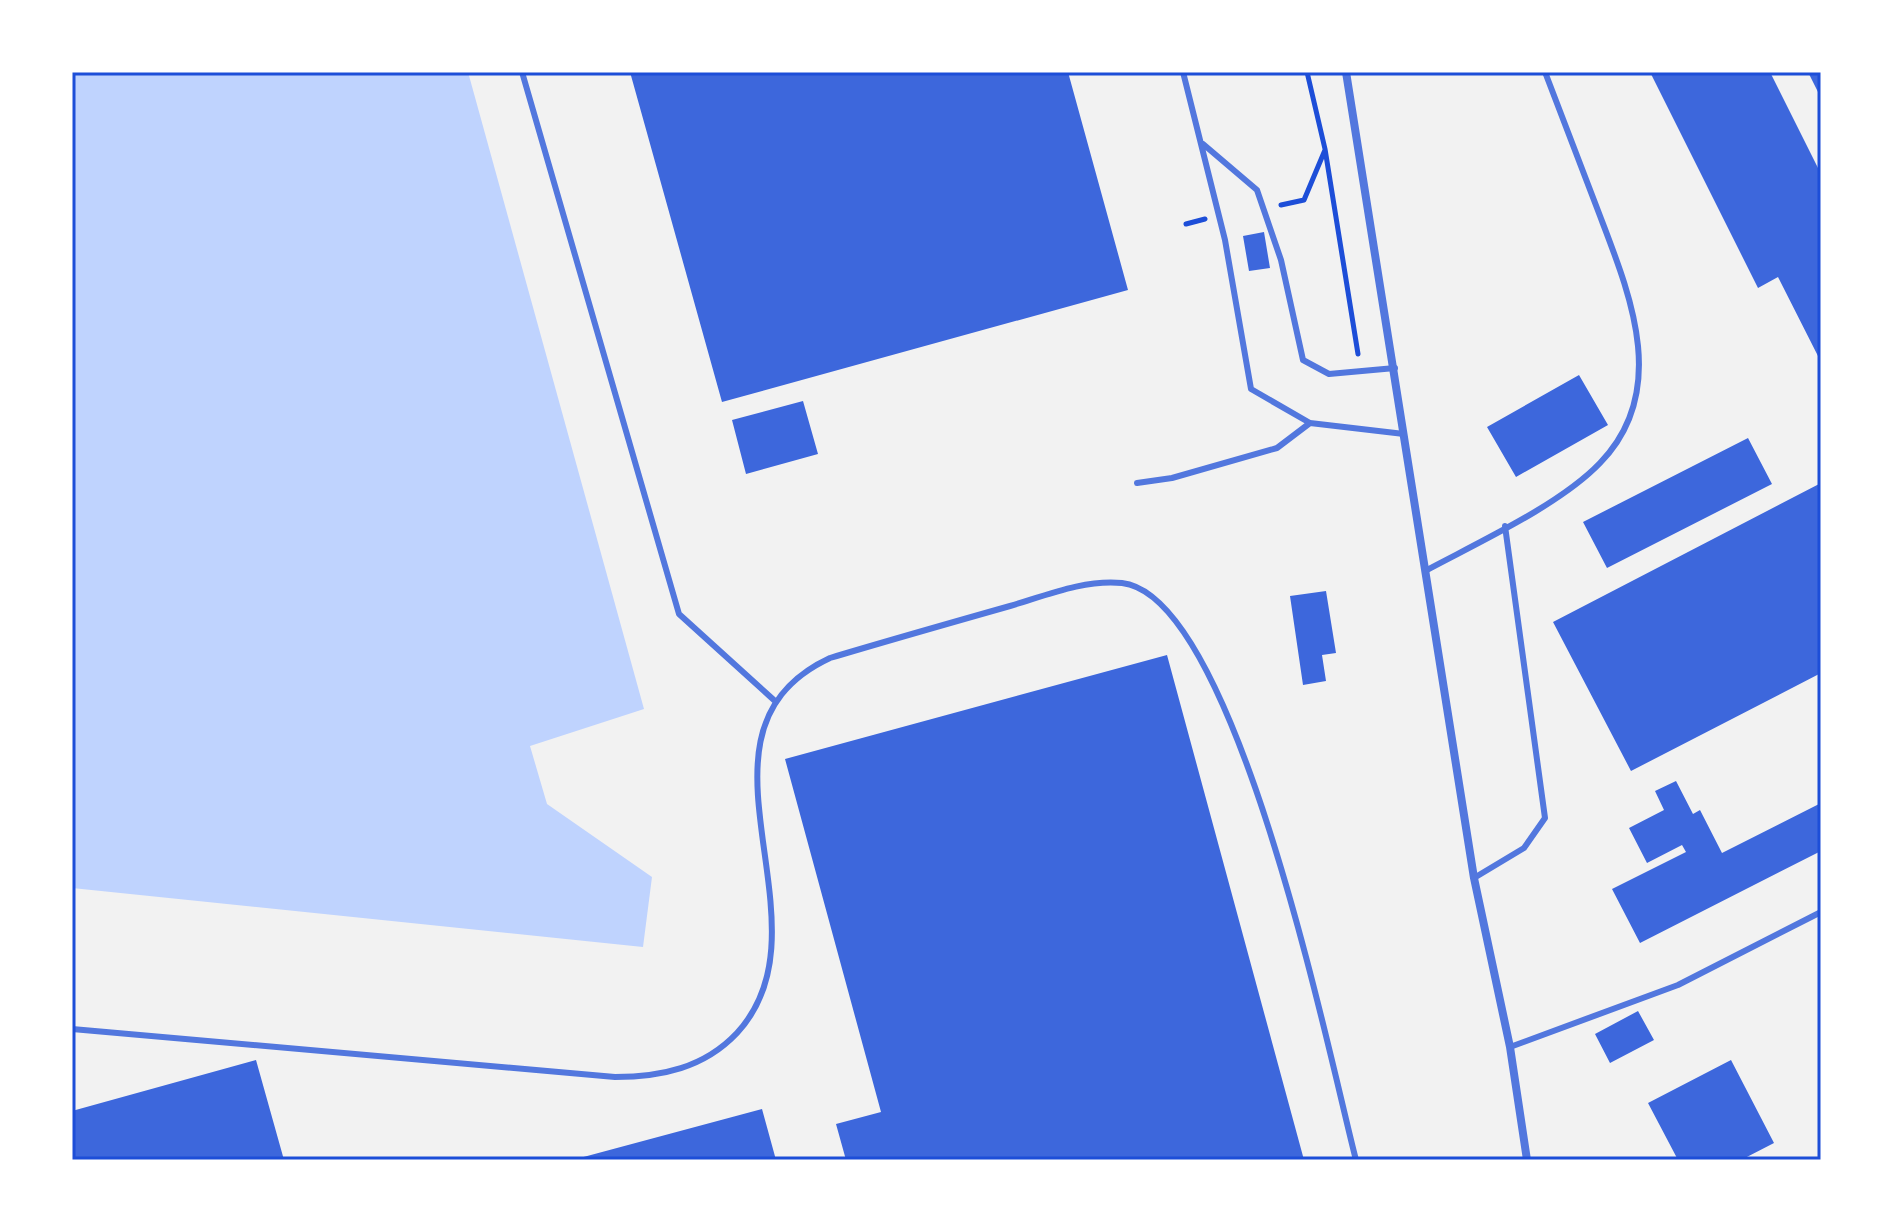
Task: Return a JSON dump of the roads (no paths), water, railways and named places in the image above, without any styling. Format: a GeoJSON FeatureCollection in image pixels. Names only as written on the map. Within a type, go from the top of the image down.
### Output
{"type":"FeatureCollection","features":[{"type":"Feature","properties":{"kind":"street"},"geometry":{"type":"LineString","coordinates":[[1346,72],[1474,878],[1510,1047],[1527,1160]]}},
{"type":"Feature","properties":{"kind":"lane"},"geometry":{"type":"LineString","coordinates":[[522,72],[679,614],[775,701]]}},
{"type":"Feature","properties":{"kind":"lane"},"geometry":{"type":"LineString","coordinates":[[1183,72],[1225,240],[1251,389],[1310,423],[1404,434]]}},
{"type":"Feature","properties":{"kind":"lane"},"geometry":{"type":"LineString","coordinates":[[1425,571],[1555,497],[1600,464],[1627,426],[1639,386],[1640,349],[1632,300],[1545,72]]}},
{"type":"Feature","properties":{"kind":"lane"},"geometry":{"type":"LineString","coordinates":[[1203,144],[1257,190],[1281,260],[1303,360],[1329,374],[1395,368]]}},
{"type":"Feature","properties":{"kind":"lane"},"geometry":{"type":"LineString","coordinates":[[1137,483],[1158,477],[1172,478],[1277,448],[1310,423]]}},
{"type":"Feature","properties":{"kind":"lane"},"geometry":{"type":"LineString","coordinates":[[1474,878],[1524,848],[1545,818],[1505,526]]}},
{"type":"Feature","properties":{"kind":"lane"},"geometry":{"type":"LineString","coordinates":[[72,1029],[615,1077],[642,1077],[688,1067],[710,1056],[746,1023],[769,978],[773,924],[757,777],[758,746],[775,701],[798,676],[830,658],[1067,589],[1121,583],[1146,590],[1165,607],[1199,654],[1260,793],[1356,1160]]}},
{"type":"Feature","properties":{"kind":"lane"},"geometry":{"type":"LineString","coordinates":[[1510,1047],[1678,985],[1821,912]]}},
{"type":"Feature","properties":{"kind":"water"},"geometry":{"type":"Polygon","coordinates":[[[72,72],[468,72],[644,709],[530,746],[547,804],[652,877],[643,947],[72,888],[72,72]]]}}]}
